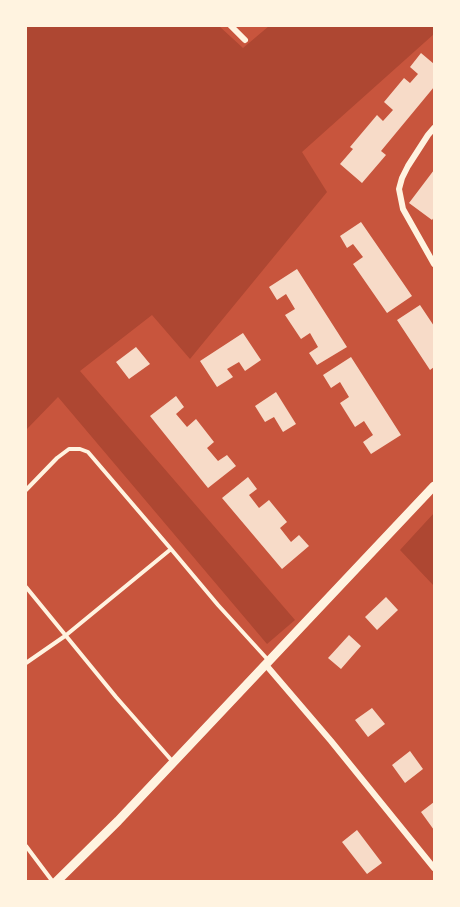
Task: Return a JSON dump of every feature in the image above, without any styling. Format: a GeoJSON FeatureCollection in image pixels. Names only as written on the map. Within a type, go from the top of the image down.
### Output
{"type":"FeatureCollection","features":[{"type":"Feature","properties":{"kind":"street"},"geometry":{"type":"LineString","coordinates":[[231,26],[244,40]]}},
{"type":"Feature","properties":{"kind":"street"},"geometry":{"type":"LineString","coordinates":[[435,128],[408,166],[399,189],[403,208],[435,264]]}},
{"type":"Feature","properties":{"kind":"street"},"geometry":{"type":"LineString","coordinates":[[54,882],[118,821],[435,486]]}},
{"type":"Feature","properties":{"kind":"street"},"geometry":{"type":"LineString","coordinates":[[268,664],[435,868]]}},
{"type":"Feature","properties":{"kind":"lane"},"geometry":{"type":"LineString","coordinates":[[26,490],[69,449],[88,452],[268,664]]}},
{"type":"Feature","properties":{"kind":"lane"},"geometry":{"type":"LineString","coordinates":[[26,663],[66,636],[171,549]]}},
{"type":"Feature","properties":{"kind":"lane"},"geometry":{"type":"LineString","coordinates":[[26,587],[173,762]]}},
{"type":"Feature","properties":{"kind":"lane"},"geometry":{"type":"LineString","coordinates":[[26,846],[54,882]]}},
{"type":"Feature","properties":{"kind":"shaded area"},"geometry":{"type":"Polygon","coordinates":[[[26,26],[219,26],[243,48],[269,26],[434,26],[434,34],[302,152],[327,192],[190,359],[152,315],[80,371],[295,620],[267,644],[58,397],[26,430],[26,26]]]}},
{"type":"Feature","properties":{"kind":"shaded area"},"geometry":{"type":"Polygon","coordinates":[[[434,513],[434,586],[400,550],[434,513]]]}},
{"type":"Feature","properties":{"kind":"building"},"geometry":{"type":"Polygon","coordinates":[[[421,53],[434,64],[434,87],[381,151],[386,155],[362,183],[340,164],[353,149],[350,147],[377,115],[383,121],[393,110],[384,102],[404,78],[410,83],[418,74],[410,67],[421,53]]]}},
{"type":"Feature","properties":{"kind":"building"},"geometry":{"type":"Polygon","coordinates":[[[434,170],[434,217],[432,220],[409,203],[434,170]]]}},
{"type":"Feature","properties":{"kind":"building"},"geometry":{"type":"Polygon","coordinates":[[[361,222],[412,296],[387,313],[353,264],[363,257],[353,244],[347,248],[340,236],[361,222]]]}},
{"type":"Feature","properties":{"kind":"building"},"geometry":{"type":"Polygon","coordinates":[[[297,269],[347,347],[317,365],[309,353],[318,347],[310,333],[301,339],[285,315],[295,309],[286,294],[277,300],[269,287],[297,269]]]}},
{"type":"Feature","properties":{"kind":"building"},"geometry":{"type":"Polygon","coordinates":[[[420,305],[434,326],[434,367],[430,370],[397,320],[420,305]]]}},
{"type":"Feature","properties":{"kind":"building"},"geometry":{"type":"Polygon","coordinates":[[[243,333],[261,360],[245,371],[239,362],[227,369],[233,377],[217,387],[200,361],[243,333]]]}},
{"type":"Feature","properties":{"kind":"building"},"geometry":{"type":"Polygon","coordinates":[[[136,347],[150,364],[129,379],[116,362],[136,347]]]}},
{"type":"Feature","properties":{"kind":"building"},"geometry":{"type":"Polygon","coordinates":[[[351,357],[401,435],[371,454],[363,442],[373,435],[364,421],[355,427],[340,403],[349,397],[340,382],[331,388],[323,375],[351,357]]]}},
{"type":"Feature","properties":{"kind":"building"},"geometry":{"type":"Polygon","coordinates":[[[276,392],[296,424],[283,432],[274,417],[265,422],[255,406],[276,392]]]}},
{"type":"Feature","properties":{"kind":"building"},"geometry":{"type":"Polygon","coordinates":[[[176,396],[184,407],[176,414],[187,427],[196,419],[214,442],[207,448],[218,461],[227,455],[236,466],[208,488],[150,416],[176,396]]]}},
{"type":"Feature","properties":{"kind":"building"},"geometry":{"type":"Polygon","coordinates":[[[248,477],[257,489],[249,495],[259,508],[269,500],[287,522],[280,528],[291,542],[299,535],[309,546],[282,569],[222,498],[248,477]]]}},
{"type":"Feature","properties":{"kind":"building"},"geometry":{"type":"Polygon","coordinates":[[[386,597],[398,610],[377,630],[365,617],[386,597]]]}},
{"type":"Feature","properties":{"kind":"building"},"geometry":{"type":"Polygon","coordinates":[[[349,635],[361,646],[341,669],[328,658],[349,635]]]}},
{"type":"Feature","properties":{"kind":"building"},"geometry":{"type":"Polygon","coordinates":[[[372,708],[385,724],[368,737],[355,720],[372,708]]]}},
{"type":"Feature","properties":{"kind":"building"},"geometry":{"type":"Polygon","coordinates":[[[410,751],[423,769],[405,783],[392,765],[410,751]]]}},
{"type":"Feature","properties":{"kind":"building"},"geometry":{"type":"Polygon","coordinates":[[[434,802],[434,830],[421,812],[434,802]]]}},
{"type":"Feature","properties":{"kind":"building"},"geometry":{"type":"Polygon","coordinates":[[[357,830],[382,863],[367,874],[342,842],[357,830]]]}}]}
